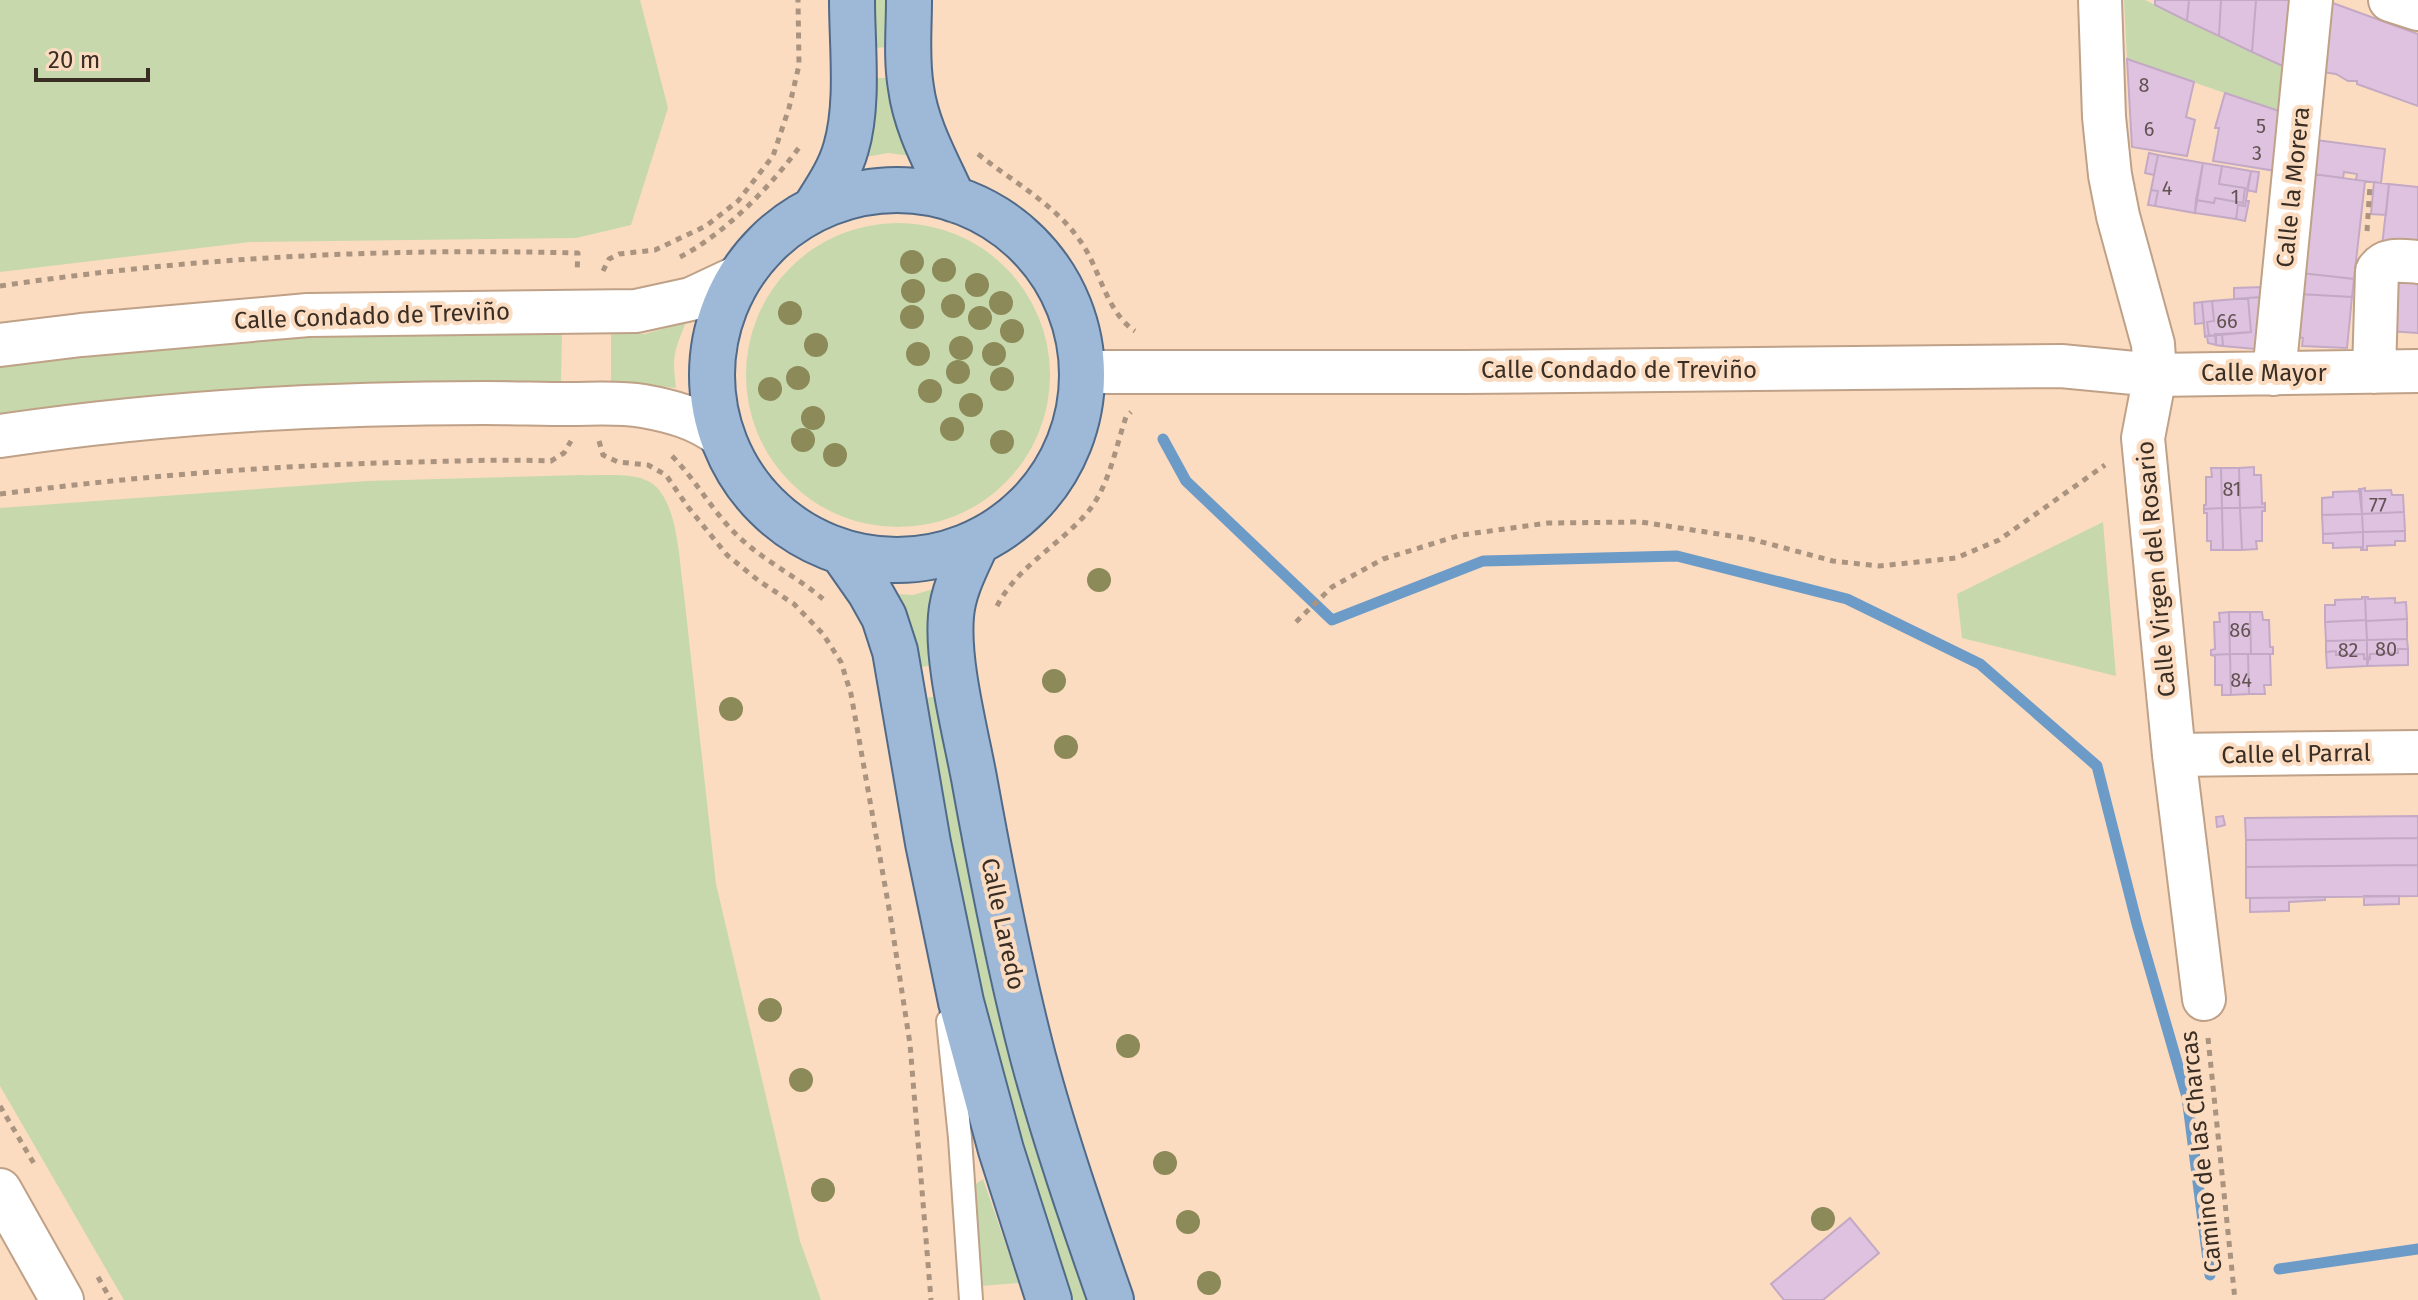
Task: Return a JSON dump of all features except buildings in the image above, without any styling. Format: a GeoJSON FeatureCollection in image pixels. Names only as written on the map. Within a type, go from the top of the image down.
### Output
{"type":"FeatureCollection","features":[{"type":"Feature","properties":{"kind":"main road"},"geometry":{"type":"LineString","coordinates":[[815,208],[836,175],[850,129],[853,101],[852,0]]}},
{"type":"Feature","properties":{"kind":"main road"},"geometry":{"type":"LineString","coordinates":[[909,0],[911,89],[923,132],[953,199]]}},
{"type":"Feature","properties":{"kind":"main road"},"geometry":{"type":"LineString","coordinates":[[884,190],[919,191],[953,199],[989,214],[1020,236],[1046,264],[1066,297],[1078,334],[1083,372],[1079,414],[1065,454],[1042,490],[1013,520],[977,542],[944,554],[911,560],[876,559],[842,552],[802,535],[768,509],[740,475],[721,436],[712,396],[712,354],[721,313],[740,276],[773,237],[815,208],[848,196],[884,190]]}},
{"type":"Feature","properties":{"kind":"main road","name":"Calle Laredo"},"geometry":{"type":"LineString","coordinates":[[977,542],[955,592],[951,615],[951,645],[961,707],[1000,912],[1030,1043],[1068,1177],[1111,1300]]}},
{"type":"Feature","properties":{"kind":"main road"},"geometry":{"type":"LineString","coordinates":[[842,552],[884,617],[895,651],[928,843],[961,1002],[1001,1150],[1049,1300]]}},
{"type":"Feature","properties":{"kind":"street","name":"Calle Virgen del Rosario"},"geometry":{"type":"LineString","coordinates":[[2100,0],[2104,117],[2110,175],[2153,344],[2155,375],[2143,438],[2174,755],[2204,999]]}},
{"type":"Feature","properties":{"kind":"street","name":"Calle la Morera"},"geometry":{"type":"LineString","coordinates":[[2274,374],[2311,0]]}},
{"type":"Feature","properties":{"kind":"street"},"geometry":{"type":"LineString","coordinates":[[2390,0],[2418,9]]}},
{"type":"Feature","properties":{"kind":"street"},"geometry":{"type":"LineString","coordinates":[[2374,372],[2377,271],[2381,265],[2394,260],[2418,262]]}},
{"type":"Feature","properties":{"kind":"street","name":"Calle Condado de Treviño"},"geometry":{"type":"LineString","coordinates":[[0,345],[97,333],[308,315],[636,311],[691,299],[740,276]]}},
{"type":"Feature","properties":{"kind":"street","name":"Calle Condado de Treviño"},"geometry":{"type":"LineString","coordinates":[[1083,372],[2061,366],[2155,375]]}},
{"type":"Feature","properties":{"kind":"street","name":"Calle Mayor"},"geometry":{"type":"LineString","coordinates":[[2155,375],[2418,371]]}},
{"type":"Feature","properties":{"kind":"street"},"geometry":{"type":"LineString","coordinates":[[0,436],[77,424],[268,408],[425,403],[639,405],[670,411],[710,427],[721,436]]}},
{"type":"Feature","properties":{"kind":"street","name":"Calle el Parral"},"geometry":{"type":"LineString","coordinates":[[2174,755],[2418,752]]}},
{"type":"Feature","properties":{"kind":"street"},"geometry":{"type":"LineString","coordinates":[[0,1190],[62,1300]]}},
{"type":"Feature","properties":{"kind":"lane"},"geometry":{"type":"LineString","coordinates":[[945,924],[947,1003],[971,1300]]}},
{"type":"Feature","properties":{"kind":"path"},"geometry":{"type":"LineString","coordinates":[[603,273],[609,259],[619,254],[655,250],[706,226],[738,201],[773,156],[799,65],[798,0]]}},
{"type":"Feature","properties":{"kind":"path"},"geometry":{"type":"LineString","coordinates":[[674,259],[694,249],[729,223],[784,168],[805,140]]}},
{"type":"Feature","properties":{"kind":"path"},"geometry":{"type":"LineString","coordinates":[[972,149],[1049,205],[1082,243],[1126,325],[1140,334]]}},
{"type":"Feature","properties":{"kind":"path"},"geometry":{"type":"LineString","coordinates":[[577,272],[618,272]]}},
{"type":"Feature","properties":{"kind":"path"},"geometry":{"type":"LineString","coordinates":[[995,611],[1020,573],[1063,538],[1089,511],[1108,475],[1126,417],[1138,405]]}},
{"type":"Feature","properties":{"kind":"path"},"geometry":{"type":"LineString","coordinates":[[611,438],[598,437],[603,455],[618,462],[648,465],[666,475],[727,555],[794,604],[823,634],[841,662],[851,694],[910,1044],[931,1300]]}},
{"type":"Feature","properties":{"kind":"path"},"geometry":{"type":"LineString","coordinates":[[1296,622],[1332,587],[1383,559],[1461,535],[1548,523],[1641,522],[1751,539],[1833,561],[1879,566],[1956,558],[1999,540],[2143,438]]}},
{"type":"Feature","properties":{"kind":"path"},"geometry":{"type":"LineString","coordinates":[[671,454],[740,538],[766,560],[802,581],[832,607]]}},
{"type":"Feature","properties":{"kind":"path","name":"Camino de las Charcas"},"geometry":{"type":"LineString","coordinates":[[2204,999],[2235,1300]]}},
{"type":"Feature","properties":{"kind":"green space"},"geometry":{"type":"Polygon","coordinates":[[[0,0],[640,0],[668,108],[631,225],[576,238],[250,242],[0,272],[0,0]]]}},
{"type":"Feature","properties":{"kind":"green space"},"geometry":{"type":"Polygon","coordinates":[[[873,0],[889,0],[889,47],[873,48],[873,0]]]}},
{"type":"Feature","properties":{"kind":"green space"},"geometry":{"type":"Polygon","coordinates":[[[2124,0],[2145,0],[2287,68],[2282,113],[2127,59],[2124,0]]]}},
{"type":"Feature","properties":{"kind":"green space"},"geometry":{"type":"Polygon","coordinates":[[[876,78],[889,78],[912,156],[888,153],[865,157],[874,118],[876,78]]]}},
{"type":"Feature","properties":{"kind":"green space"},"geometry":{"type":"Polygon","coordinates":[[[898,223],[928,226],[956,235],[982,249],[1005,268],[1024,291],[1038,317],[1047,345],[1050,375],[1047,405],[1038,433],[1024,459],[1005,482],[982,501],[956,515],[928,524],[898,527],[868,524],[840,515],[814,501],[791,482],[772,459],[758,433],[749,405],[746,375],[749,345],[758,317],[772,291],[791,268],[814,249],[840,235],[868,226],[898,223]]]}},
{"type":"Feature","properties":{"kind":"green space"},"geometry":{"type":"Polygon","coordinates":[[[686,322],[675,354],[676,388],[611,381],[611,333],[645,334],[686,322]]]}},
{"type":"Feature","properties":{"kind":"green space"},"geometry":{"type":"Polygon","coordinates":[[[562,331],[561,383],[412,382],[282,387],[0,415],[0,365],[118,351],[311,336],[562,331]]]}},
{"type":"Feature","properties":{"kind":"green space"},"geometry":{"type":"Polygon","coordinates":[[[626,476],[650,482],[659,490],[671,514],[680,560],[716,884],[800,1241],[821,1300],[124,1300],[0,1086],[0,508],[367,481],[626,476]]]}},
{"type":"Feature","properties":{"kind":"green space"},"geometry":{"type":"Polygon","coordinates":[[[2103,522],[2116,676],[1962,638],[1957,594],[2103,522]]]}},
{"type":"Feature","properties":{"kind":"green space"},"geometry":{"type":"Polygon","coordinates":[[[937,588],[936,665],[921,667],[910,619],[896,594],[913,595],[937,588]]]}},
{"type":"Feature","properties":{"kind":"green space"},"geometry":{"type":"Polygon","coordinates":[[[939,696],[1028,1117],[1086,1300],[1070,1300],[1004,1084],[965,920],[934,754],[926,698],[939,696]]]}},
{"type":"Feature","properties":{"kind":"green space"},"geometry":{"type":"Polygon","coordinates":[[[983,1179],[1019,1283],[981,1286],[976,1184],[983,1179]]]}},
{"type":"Feature","properties":{"kind":"waterway"},"geometry":{"type":"LineString","coordinates":[[1163,439],[1186,481],[1332,620],[1483,561],[1677,556],[1847,599],[1980,664],[2097,766],[2137,924],[2187,1097],[2210,1275]]}},
{"type":"Feature","properties":{"kind":"waterway"},"geometry":{"type":"LineString","coordinates":[[2279,1269],[2418,1249]]}}]}
